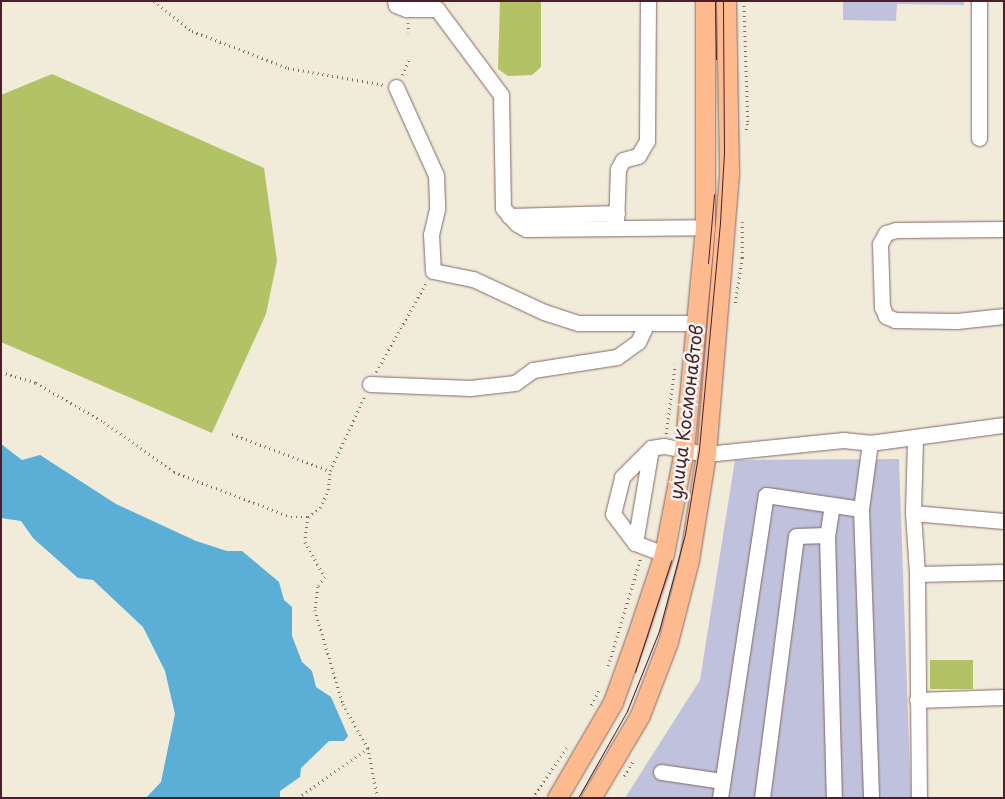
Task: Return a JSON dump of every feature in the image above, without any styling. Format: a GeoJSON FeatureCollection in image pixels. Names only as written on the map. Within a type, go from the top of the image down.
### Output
{"type":"FeatureCollection","features":[{"type":"Feature","properties":{"kind":"main road","name":"улица Космонавтов"},"geometry":{"type":"LineString","coordinates":[[557,798],[612,702],[664,554],[684,450],[706,227],[705,1]]}},
{"type":"Feature","properties":{"kind":"main road","name":"улица Космонавтов"},"geometry":{"type":"LineString","coordinates":[[591,798],[640,715],[668,642],[689,560],[706,454],[729,172],[726,1]]}},
{"type":"Feature","properties":{"kind":"street"},"geometry":{"type":"LineString","coordinates":[[395,1],[396,5],[406,9],[437,9],[501,95],[503,208],[509,216],[526,228],[616,219],[706,227]]}},
{"type":"Feature","properties":{"kind":"street"},"geometry":{"type":"LineString","coordinates":[[616,219],[618,169],[623,160],[638,156],[647,141],[648,1]]}},
{"type":"Feature","properties":{"kind":"street"},"geometry":{"type":"LineString","coordinates":[[979,1],[979,138]]}},
{"type":"Feature","properties":{"kind":"street"},"geometry":{"type":"LineString","coordinates":[[396,87],[436,175],[436,209],[431,234],[433,272],[473,279],[544,312],[578,323],[697,323]]}},
{"type":"Feature","properties":{"kind":"street"},"geometry":{"type":"LineString","coordinates":[[1004,229],[896,230],[886,233],[880,244],[882,307],[886,316],[895,320],[957,321],[1004,316]]}},
{"type":"Feature","properties":{"kind":"street"},"geometry":{"type":"LineString","coordinates":[[370,384],[470,388],[515,383],[533,370],[617,357],[638,342],[647,323]]}},
{"type":"Feature","properties":{"kind":"street"},"geometry":{"type":"LineString","coordinates":[[664,554],[635,543],[613,514],[622,477],[651,448],[664,446],[706,454],[843,440],[870,443],[915,440],[962,428],[992,429],[1004,425]]}},
{"type":"Feature","properties":{"kind":"street"},"geometry":{"type":"LineString","coordinates":[[915,440],[913,513],[917,574],[919,798]]}},
{"type":"Feature","properties":{"kind":"street"},"geometry":{"type":"LineString","coordinates":[[870,443],[861,509],[871,798]]}},
{"type":"Feature","properties":{"kind":"street"},"geometry":{"type":"LineString","coordinates":[[635,543],[651,448]]}},
{"type":"Feature","properties":{"kind":"street"},"geometry":{"type":"LineString","coordinates":[[720,798],[766,495],[861,509]]}},
{"type":"Feature","properties":{"kind":"street"},"geometry":{"type":"LineString","coordinates":[[832,505],[827,535],[834,798]]}},
{"type":"Feature","properties":{"kind":"street"},"geometry":{"type":"LineString","coordinates":[[913,513],[1004,521]]}},
{"type":"Feature","properties":{"kind":"street"},"geometry":{"type":"LineString","coordinates":[[762,798],[796,536],[827,535]]}},
{"type":"Feature","properties":{"kind":"street"},"geometry":{"type":"LineString","coordinates":[[917,574],[1004,572]]}},
{"type":"Feature","properties":{"kind":"street"},"geometry":{"type":"LineString","coordinates":[[917,700],[1004,697]]}},
{"type":"Feature","properties":{"kind":"street"},"geometry":{"type":"LineString","coordinates":[[661,772],[722,781]]}},
{"type":"Feature","properties":{"kind":"path"},"geometry":{"type":"LineString","coordinates":[[154,1],[192,31],[288,68],[396,87],[410,58]]}},
{"type":"Feature","properties":{"kind":"path"},"geometry":{"type":"LineString","coordinates":[[1,372],[36,383],[104,422],[174,472],[291,517],[308,517],[320,508],[328,490],[330,471],[387,347],[433,272]]}},
{"type":"Feature","properties":{"kind":"path"},"geometry":{"type":"LineString","coordinates":[[232,434],[330,471]]}},
{"type":"Feature","properties":{"kind":"path"},"geometry":{"type":"LineString","coordinates":[[308,517],[306,542],[325,577],[318,587],[315,610],[343,704],[368,748],[378,798]]}},
{"type":"Feature","properties":{"kind":"path"},"geometry":{"type":"LineString","coordinates":[[298,798],[368,748]]}},
{"type":"Feature","properties":{"kind":"shaded area"},"geometry":{"type":"Polygon","coordinates":[[[843,1],[973,1],[964,2],[964,5],[897,4],[896,21],[843,20],[843,1]]]}},
{"type":"Feature","properties":{"kind":"shaded area"},"geometry":{"type":"Polygon","coordinates":[[[899,459],[911,798],[625,798],[700,680],[735,460],[899,459]]]}},
{"type":"Feature","properties":{"kind":"green space"},"geometry":{"type":"Polygon","coordinates":[[[500,1],[541,1],[541,67],[532,75],[508,76],[498,69],[500,1]]]}},
{"type":"Feature","properties":{"kind":"green space"},"geometry":{"type":"Polygon","coordinates":[[[52,74],[264,168],[277,261],[266,314],[212,433],[1,342],[1,95],[52,74]]]}},
{"type":"Feature","properties":{"kind":"green space"},"geometry":{"type":"Polygon","coordinates":[[[930,660],[973,660],[973,689],[930,689],[930,660]]]}},
{"type":"Feature","properties":{"kind":"water"},"geometry":{"type":"Polygon","coordinates":[[[1,444],[22,460],[40,455],[116,504],[196,541],[227,551],[242,551],[279,582],[284,600],[292,607],[292,636],[302,662],[312,671],[316,687],[331,697],[348,736],[344,741],[329,741],[301,768],[300,777],[280,791],[280,798],[146,798],[161,782],[175,714],[165,671],[143,627],[93,580],[78,578],[33,538],[21,521],[1,518],[1,444]]]}},
{"type":"Feature","properties":{"kind":"tram line"},"geometry":{"type":"LineString","coordinates":[[715,1],[716,59]]}},
{"type":"Feature","properties":{"kind":"tram line"},"geometry":{"type":"LineString","coordinates":[[578,798],[627,711],[659,631],[685,534],[699,449],[720,222],[724,152],[723,1]]}},
{"type":"Feature","properties":{"kind":"tram line"},"geometry":{"type":"LineString","coordinates":[[708,263],[714,194]]}},
{"type":"Feature","properties":{"kind":"tram line"},"geometry":{"type":"LineString","coordinates":[[635,672],[671,561]]}}]}
